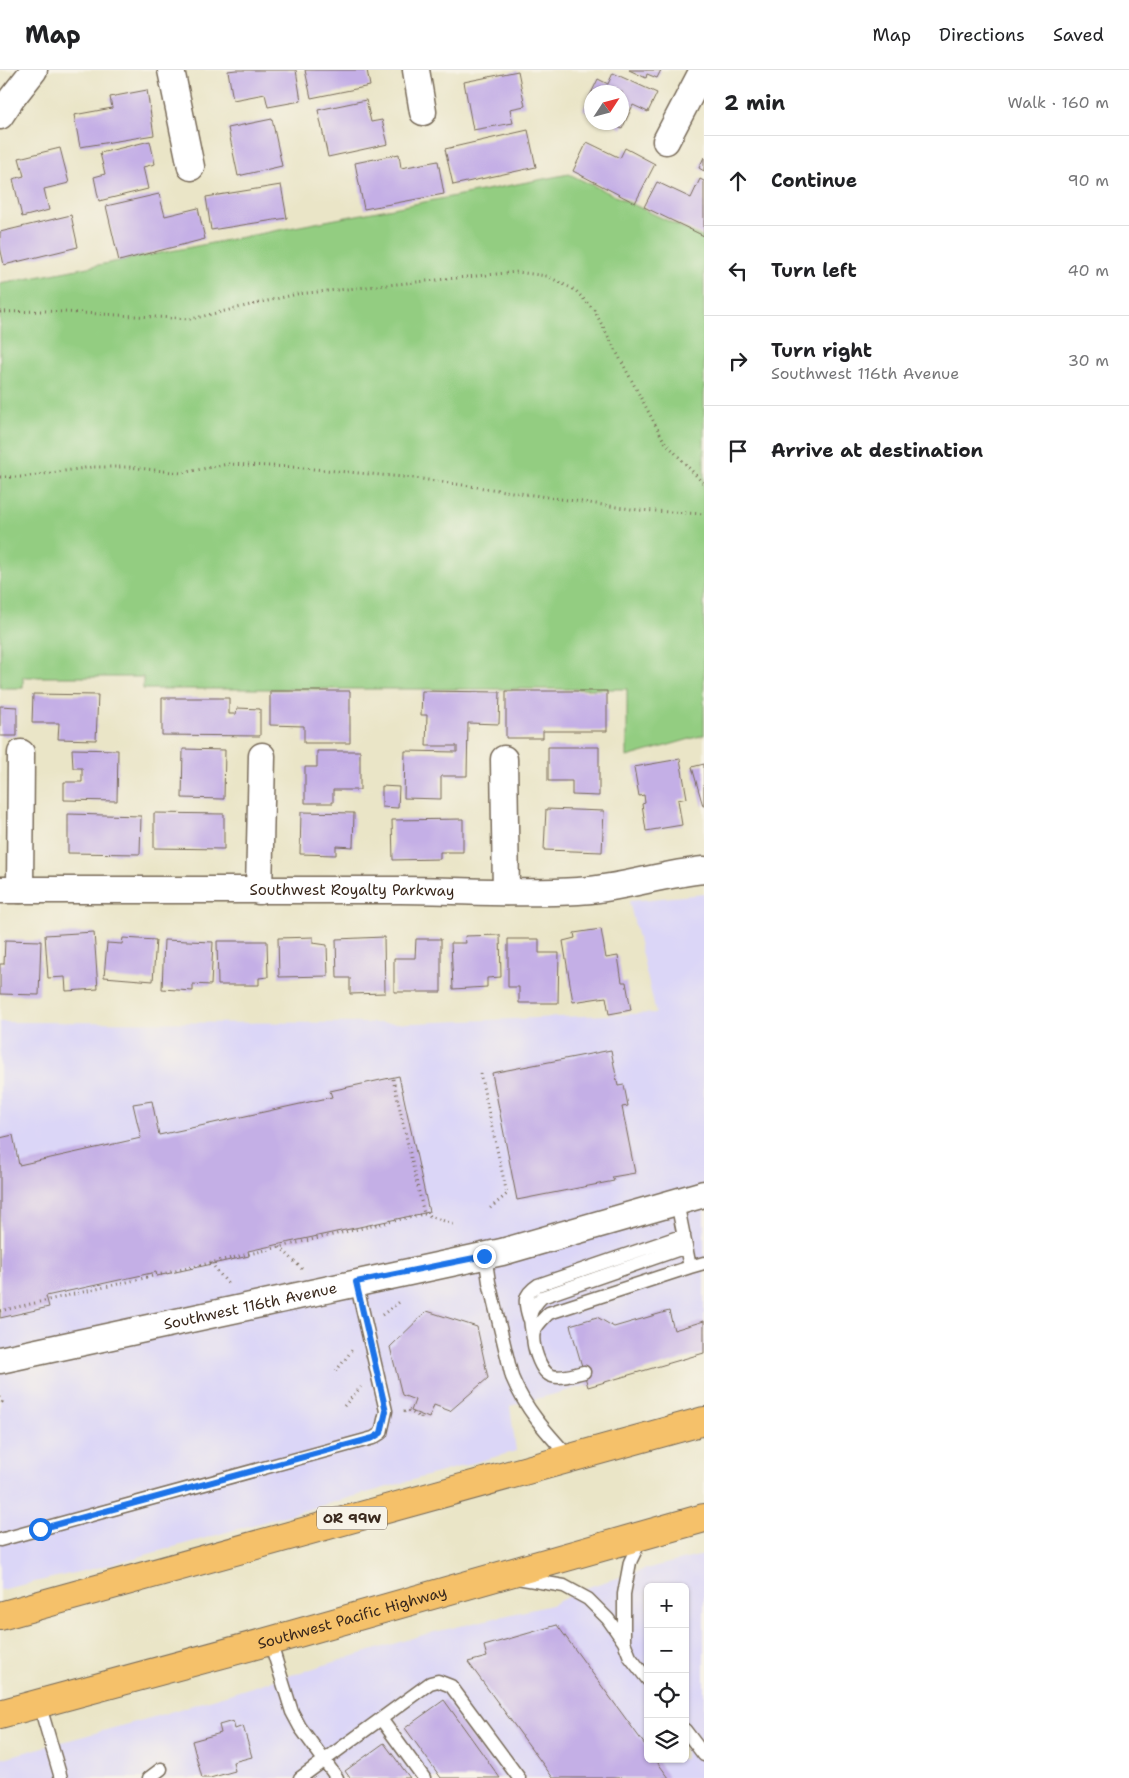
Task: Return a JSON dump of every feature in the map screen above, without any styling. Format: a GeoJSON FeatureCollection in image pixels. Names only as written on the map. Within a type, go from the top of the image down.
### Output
{"type":"FeatureCollection","features":[{"type":"Feature","properties":{"kind":"highway","name":"OR 99W"},"geometry":{"type":"LineString","coordinates":[[0,1616],[704,1420]]}},
{"type":"Feature","properties":{"kind":"highway","name":"Southwest Pacific Highway"},"geometry":{"type":"LineString","coordinates":[[0,1714],[270,1641],[704,1518]]}},
{"type":"Feature","properties":{"kind":"street"},"geometry":{"type":"LineString","coordinates":[[0,116],[34,70]]}},
{"type":"Feature","properties":{"kind":"street"},"geometry":{"type":"LineString","coordinates":[[171,70],[191,167]]}},
{"type":"Feature","properties":{"kind":"street"},"geometry":{"type":"LineString","coordinates":[[416,70],[423,112]]}},
{"type":"Feature","properties":{"kind":"street"},"geometry":{"type":"LineString","coordinates":[[666,141],[703,70]]}},
{"type":"Feature","properties":{"kind":"street"},"geometry":{"type":"LineString","coordinates":[[10,890],[21,753]]}},
{"type":"Feature","properties":{"kind":"street"},"geometry":{"type":"LineString","coordinates":[[259,890],[262,756]]}},
{"type":"Feature","properties":{"kind":"street"},"geometry":{"type":"LineString","coordinates":[[504,758],[506,892]]}},
{"type":"Feature","properties":{"kind":"street","name":"Southwest Royalty Parkway"},"geometry":{"type":"LineString","coordinates":[[10,890],[540,893],[580,891],[617,886],[652,878],[704,870]]}},
{"type":"Feature","properties":{"kind":"street","name":"Southwest 116th Avenue"},"geometry":{"type":"LineString","coordinates":[[0,1360],[484,1256],[704,1194]]}},
{"type":"Feature","properties":{"kind":"lane"},"geometry":{"type":"LineString","coordinates":[[677,1202],[690,1267]]}},
{"type":"Feature","properties":{"kind":"lane"},"geometry":{"type":"LineString","coordinates":[[584,1372],[562,1377],[545,1373],[540,1364],[525,1305],[531,1290],[538,1285],[685,1241]]}},
{"type":"Feature","properties":{"kind":"lane"},"geometry":{"type":"LineString","coordinates":[[484,1256],[512,1377],[518,1392],[542,1427],[570,1458]]}},
{"type":"Feature","properties":{"kind":"lane"},"geometry":{"type":"LineString","coordinates":[[533,1340],[534,1331],[549,1313],[704,1263]]}},
{"type":"Feature","properties":{"kind":"lane"},"geometry":{"type":"LineString","coordinates":[[0,1540],[373,1438],[381,1433],[386,1411],[356,1282]]}},
{"type":"Feature","properties":{"kind":"lane"},"geometry":{"type":"LineString","coordinates":[[624,1642],[624,1594],[630,1562],[643,1534]]}},
{"type":"Feature","properties":{"kind":"lane"},"geometry":{"type":"LineString","coordinates":[[500,1576],[564,1586],[588,1598],[608,1618],[624,1642],[630,1657],[644,1675]]}},
{"type":"Feature","properties":{"kind":"lane"},"geometry":{"type":"LineString","coordinates":[[270,1641],[292,1712],[300,1727],[337,1778]]}},
{"type":"Feature","properties":{"kind":"lane"},"geometry":{"type":"LineString","coordinates":[[300,1778],[430,1683],[438,1681],[451,1686],[519,1778]]}},
{"type":"Feature","properties":{"kind":"lane"},"geometry":{"type":"LineString","coordinates":[[39,1703],[61,1778]]}},
{"type":"Feature","properties":{"kind":"lane"},"geometry":{"type":"LineString","coordinates":[[381,1719],[424,1778]]}},
{"type":"Feature","properties":{"kind":"lane"},"geometry":{"type":"LineString","coordinates":[[689,1735],[704,1755]]}},
{"type":"Feature","properties":{"kind":"lane"},"geometry":{"type":"LineString","coordinates":[[149,1778],[161,1769]]}},
{"type":"Feature","properties":{"kind":"path"},"geometry":{"type":"LineString","coordinates":[[0,312],[45,311],[191,319],[297,294],[516,272],[547,276],[575,290],[594,310],[664,440],[704,484]]}},
{"type":"Feature","properties":{"kind":"path"},"geometry":{"type":"LineString","coordinates":[[0,477],[23,478],[92,467],[130,467],[181,473],[228,464],[292,467],[414,478],[638,510],[704,514]]}},
{"type":"Feature","properties":{"kind":"path"},"geometry":{"type":"LineString","coordinates":[[480,1073],[507,1194],[488,1210]]}},
{"type":"Feature","properties":{"kind":"path"},"geometry":{"type":"LineString","coordinates":[[393,1079],[424,1214]]}},
{"type":"Feature","properties":{"kind":"path"},"geometry":{"type":"LineString","coordinates":[[0,1311],[424,1214],[453,1224]]}},
{"type":"Feature","properties":{"kind":"path"},"geometry":{"type":"LineString","coordinates":[[211,1263],[231,1287]]}},
{"type":"Feature","properties":{"kind":"path"},"geometry":{"type":"LineString","coordinates":[[378,1318],[406,1298]]}},
{"type":"Feature","properties":{"kind":"path"},"geometry":{"type":"LineString","coordinates":[[0,1397],[2,1402],[0,1403]]}},
{"type":"Feature","properties":{"kind":"path"},"geometry":{"type":"LineString","coordinates":[[400,1414],[408,1410],[421,1418],[421,1415]]}},
{"type":"Feature","properties":{"kind":"shaded area"},"geometry":{"type":"Polygon","coordinates":[[[704,894],[704,1354],[510,1406],[516,1451],[113,1564],[0,1590],[0,1022],[414,1023],[656,1013],[629,901],[704,894]]]}},
{"type":"Feature","properties":{"kind":"shaded area"},"geometry":{"type":"Polygon","coordinates":[[[704,1555],[704,1778],[0,1778],[0,1759],[150,1718],[426,1634],[551,1605],[591,1586],[656,1566],[704,1555]]]}},
{"type":"Feature","properties":{"kind":"green space"},"geometry":{"type":"Polygon","coordinates":[[[569,174],[704,238],[704,735],[627,757],[627,689],[143,689],[143,677],[23,677],[23,688],[0,688],[0,284],[569,174]]]}},
{"type":"Feature","properties":{"kind":"building"},"geometry":{"type":"Polygon","coordinates":[[[296,70],[301,101],[268,107],[265,94],[233,100],[228,71],[296,70]]]}},
{"type":"Feature","properties":{"kind":"building"},"geometry":{"type":"Polygon","coordinates":[[[305,70],[367,70],[370,86],[311,98],[305,70]]]}},
{"type":"Feature","properties":{"kind":"building"},"geometry":{"type":"Polygon","coordinates":[[[629,70],[661,70],[657,78],[647,74],[646,78],[629,70]]]}},
{"type":"Feature","properties":{"kind":"building"},"geometry":{"type":"Polygon","coordinates":[[[518,71],[525,106],[510,109],[513,123],[473,130],[464,82],[518,71]]]}},
{"type":"Feature","properties":{"kind":"building"},"geometry":{"type":"Polygon","coordinates":[[[613,73],[657,93],[648,112],[633,105],[629,114],[629,85],[595,85],[598,79],[608,84],[613,73]]]}},
{"type":"Feature","properties":{"kind":"building"},"geometry":{"type":"Polygon","coordinates":[[[147,90],[154,135],[80,147],[74,115],[112,108],[110,97],[147,90]]]}},
{"type":"Feature","properties":{"kind":"building"},"geometry":{"type":"Polygon","coordinates":[[[366,100],[371,122],[382,120],[388,144],[328,157],[318,110],[366,100]]]}},
{"type":"Feature","properties":{"kind":"building"},"geometry":{"type":"Polygon","coordinates":[[[272,119],[282,166],[238,176],[228,128],[272,119]]]}},
{"type":"Feature","properties":{"kind":"building"},"geometry":{"type":"Polygon","coordinates":[[[528,130],[536,167],[453,185],[445,149],[528,130]]]}},
{"type":"Feature","properties":{"kind":"building"},"geometry":{"type":"Polygon","coordinates":[[[150,141],[155,164],[143,167],[148,189],[99,201],[94,177],[105,174],[100,153],[150,141]]]}},
{"type":"Feature","properties":{"kind":"building"},"geometry":{"type":"Polygon","coordinates":[[[587,142],[620,158],[625,148],[655,164],[635,203],[573,171],[587,142]]]}},
{"type":"Feature","properties":{"kind":"building"},"geometry":{"type":"Polygon","coordinates":[[[60,148],[69,183],[44,189],[49,210],[22,217],[13,179],[24,176],[19,158],[60,148]]]}},
{"type":"Feature","properties":{"kind":"building"},"geometry":{"type":"Polygon","coordinates":[[[399,154],[401,168],[438,161],[444,194],[364,209],[355,163],[399,154]]]}},
{"type":"Feature","properties":{"kind":"building"},"geometry":{"type":"Polygon","coordinates":[[[704,157],[704,171],[699,168],[704,157]]]}},
{"type":"Feature","properties":{"kind":"building"},"geometry":{"type":"Polygon","coordinates":[[[700,179],[704,181],[704,236],[644,207],[657,182],[691,198],[700,179]]]}},
{"type":"Feature","properties":{"kind":"building"},"geometry":{"type":"Polygon","coordinates":[[[281,185],[287,218],[211,230],[206,197],[281,185]]]}},
{"type":"Feature","properties":{"kind":"building"},"geometry":{"type":"Polygon","coordinates":[[[159,194],[165,216],[198,208],[205,239],[119,261],[106,206],[159,194]]]}},
{"type":"Feature","properties":{"kind":"building"},"geometry":{"type":"Polygon","coordinates":[[[71,215],[78,247],[4,265],[0,247],[0,232],[71,215]]]}},
{"type":"Feature","properties":{"kind":"building"},"geometry":{"type":"Polygon","coordinates":[[[270,691],[350,691],[350,743],[304,743],[304,726],[270,725],[270,691]]]}},
{"type":"Feature","properties":{"kind":"building"},"geometry":{"type":"Polygon","coordinates":[[[422,691],[500,692],[499,724],[468,723],[467,776],[441,776],[441,799],[404,798],[405,751],[457,752],[457,746],[426,746],[427,715],[421,715],[422,691]]]}},
{"type":"Feature","properties":{"kind":"building"},"geometry":{"type":"Polygon","coordinates":[[[506,691],[607,691],[607,731],[543,731],[543,738],[506,738],[506,691]]]}},
{"type":"Feature","properties":{"kind":"building"},"geometry":{"type":"Polygon","coordinates":[[[33,694],[98,695],[96,740],[58,739],[59,723],[32,723],[33,694]]]}},
{"type":"Feature","properties":{"kind":"building"},"geometry":{"type":"Polygon","coordinates":[[[162,698],[229,698],[229,714],[236,714],[237,708],[260,709],[260,736],[162,735],[162,698]]]}},
{"type":"Feature","properties":{"kind":"building"},"geometry":{"type":"Polygon","coordinates":[[[0,706],[17,707],[17,736],[0,736],[0,706]]]}},
{"type":"Feature","properties":{"kind":"building"},"geometry":{"type":"Polygon","coordinates":[[[548,747],[599,747],[599,796],[572,795],[572,781],[548,781],[548,747]]]}},
{"type":"Feature","properties":{"kind":"building"},"geometry":{"type":"Polygon","coordinates":[[[72,749],[118,750],[117,801],[64,800],[64,782],[82,782],[82,768],[73,768],[72,749]]]}},
{"type":"Feature","properties":{"kind":"building"},"geometry":{"type":"Polygon","coordinates":[[[183,749],[225,750],[224,799],[182,798],[183,749]]]}},
{"type":"Feature","properties":{"kind":"building"},"geometry":{"type":"Polygon","coordinates":[[[317,751],[360,751],[360,790],[333,790],[333,803],[305,803],[305,767],[317,767],[317,751]]]}},
{"type":"Feature","properties":{"kind":"building"},"geometry":{"type":"Polygon","coordinates":[[[680,759],[687,798],[678,800],[682,825],[646,831],[642,804],[645,803],[644,795],[639,796],[634,767],[680,759]]]}},
{"type":"Feature","properties":{"kind":"building"},"geometry":{"type":"Polygon","coordinates":[[[704,764],[704,806],[703,806],[692,767],[704,764]]]}},
{"type":"Feature","properties":{"kind":"building"},"geometry":{"type":"Polygon","coordinates":[[[382,786],[399,787],[398,808],[382,807],[382,786]]]}},
{"type":"Feature","properties":{"kind":"building"},"geometry":{"type":"Polygon","coordinates":[[[546,809],[604,811],[602,852],[544,850],[546,809]]]}},
{"type":"Feature","properties":{"kind":"building"},"geometry":{"type":"Polygon","coordinates":[[[301,812],[354,813],[353,847],[336,846],[336,855],[300,854],[301,812]]]}},
{"type":"Feature","properties":{"kind":"building"},"geometry":{"type":"Polygon","coordinates":[[[154,813],[224,814],[224,849],[154,848],[154,813]]]}},
{"type":"Feature","properties":{"kind":"building"},"geometry":{"type":"Polygon","coordinates":[[[68,814],[141,816],[140,854],[68,853],[68,814]]]}},
{"type":"Feature","properties":{"kind":"building"},"geometry":{"type":"Polygon","coordinates":[[[463,819],[463,852],[440,852],[440,859],[393,860],[392,820],[463,819]]]}},
{"type":"Feature","properties":{"kind":"building"},"geometry":{"type":"Polygon","coordinates":[[[601,929],[606,958],[618,956],[622,982],[626,982],[631,1010],[609,1014],[606,997],[573,1002],[563,941],[575,938],[574,933],[601,929]]]}},
{"type":"Feature","properties":{"kind":"building"},"geometry":{"type":"Polygon","coordinates":[[[94,932],[98,989],[66,991],[65,977],[48,978],[45,935],[94,932]]]}},
{"type":"Feature","properties":{"kind":"building"},"geometry":{"type":"Polygon","coordinates":[[[500,935],[501,977],[487,978],[487,987],[453,989],[451,943],[466,943],[465,936],[500,935]]]}},
{"type":"Feature","properties":{"kind":"building"},"geometry":{"type":"Polygon","coordinates":[[[313,937],[313,943],[327,945],[328,976],[279,977],[278,938],[313,937]]]}},
{"type":"Feature","properties":{"kind":"building"},"geometry":{"type":"Polygon","coordinates":[[[384,937],[385,993],[350,994],[350,978],[337,978],[336,939],[384,937]]]}},
{"type":"Feature","properties":{"kind":"building"},"geometry":{"type":"Polygon","coordinates":[[[123,938],[156,940],[153,981],[104,977],[107,943],[122,944],[123,938]]]}},
{"type":"Feature","properties":{"kind":"building"},"geometry":{"type":"Polygon","coordinates":[[[416,939],[441,939],[441,992],[394,992],[394,958],[415,958],[416,939]]]}},
{"type":"Feature","properties":{"kind":"building"},"geometry":{"type":"Polygon","coordinates":[[[508,939],[539,939],[539,953],[559,953],[558,1003],[519,1003],[519,987],[508,987],[508,939]]]}},
{"type":"Feature","properties":{"kind":"building"},"geometry":{"type":"Polygon","coordinates":[[[5,940],[41,941],[39,995],[0,994],[0,964],[4,964],[5,940]]]}},
{"type":"Feature","properties":{"kind":"building"},"geometry":{"type":"Polygon","coordinates":[[[164,940],[213,942],[211,985],[193,984],[193,991],[162,989],[164,940]]]}},
{"type":"Feature","properties":{"kind":"building"},"geometry":{"type":"Polygon","coordinates":[[[217,941],[267,941],[268,977],[259,978],[259,985],[218,985],[217,941]]]}},
{"type":"Feature","properties":{"kind":"building"},"geometry":{"type":"Polygon","coordinates":[[[611,1050],[618,1086],[624,1085],[628,1106],[622,1107],[635,1173],[612,1177],[614,1181],[517,1200],[492,1073],[611,1050]]]}},
{"type":"Feature","properties":{"kind":"building"},"geometry":{"type":"Polygon","coordinates":[[[399,1076],[429,1212],[248,1251],[249,1256],[157,1276],[156,1272],[46,1296],[49,1307],[0,1318],[0,1138],[13,1135],[19,1165],[141,1138],[133,1104],[152,1101],[159,1135],[332,1097],[330,1091],[399,1076]]]}},
{"type":"Feature","properties":{"kind":"building"},"geometry":{"type":"Polygon","coordinates":[[[427,1311],[477,1327],[488,1378],[450,1411],[434,1405],[429,1418],[411,1411],[415,1400],[402,1395],[390,1347],[427,1311]]]}},
{"type":"Feature","properties":{"kind":"building"},"geometry":{"type":"Polygon","coordinates":[[[669,1311],[674,1330],[704,1321],[704,1353],[588,1387],[570,1325],[597,1317],[614,1327],[669,1311]]]}},
{"type":"Feature","properties":{"kind":"building"},"geometry":{"type":"Polygon","coordinates":[[[557,1625],[644,1744],[644,1763],[658,1763],[669,1778],[553,1778],[468,1662],[487,1657],[484,1646],[557,1625]]]}},
{"type":"Feature","properties":{"kind":"building"},"geometry":{"type":"Polygon","coordinates":[[[444,1700],[500,1778],[441,1778],[405,1728],[444,1700]]]}},
{"type":"Feature","properties":{"kind":"building"},"geometry":{"type":"Polygon","coordinates":[[[233,1721],[235,1729],[243,1726],[252,1757],[233,1762],[235,1771],[210,1778],[202,1778],[192,1741],[221,1733],[219,1725],[233,1721]]]}},
{"type":"Feature","properties":{"kind":"building"},"geometry":{"type":"Polygon","coordinates":[[[384,1743],[410,1778],[350,1778],[345,1771],[384,1743]]]}},
{"type":"Feature","properties":{"kind":"route"},"geometry":{"type":"LineString","coordinates":[[40,1529],[373,1438],[381,1433],[386,1411],[356,1282],[484,1256]]}}]}
